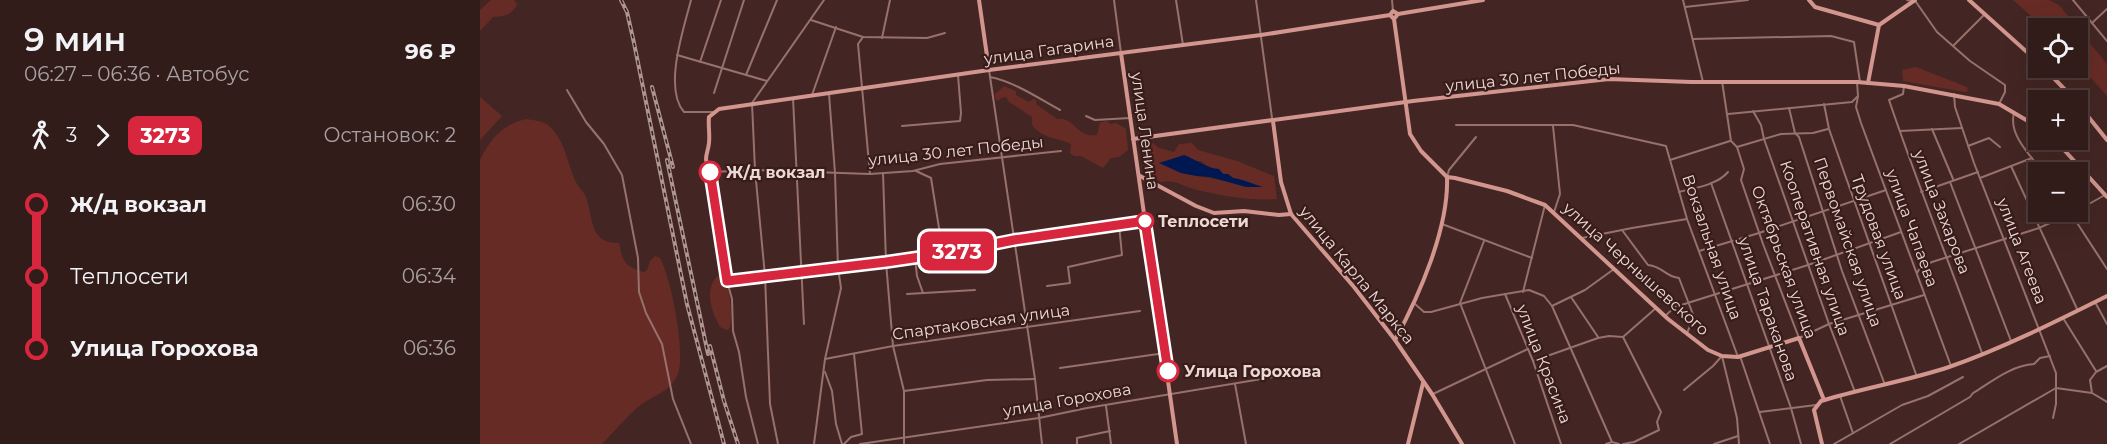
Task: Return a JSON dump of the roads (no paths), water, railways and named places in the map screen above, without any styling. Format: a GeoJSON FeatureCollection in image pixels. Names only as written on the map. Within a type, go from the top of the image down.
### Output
{"type":"FeatureCollection","features":[{"type":"Feature","properties":{"kind":"street"},"geometry":{"type":"LineString","coordinates":[[691,0],[675,65],[678,105],[684,112],[713,112]]}},
{"type":"Feature","properties":{"kind":"street"},"geometry":{"type":"LineString","coordinates":[[700,62],[721,0]]}},
{"type":"Feature","properties":{"kind":"street"},"geometry":{"type":"LineString","coordinates":[[714,93],[744,0]]}},
{"type":"Feature","properties":{"kind":"street"},"geometry":{"type":"LineString","coordinates":[[746,75],[777,0]]}},
{"type":"Feature","properties":{"kind":"street"},"geometry":{"type":"LineString","coordinates":[[778,444],[770,404],[765,276],[755,170],[752,103],[824,0]]}},
{"type":"Feature","properties":{"kind":"street"},"geometry":{"type":"LineString","coordinates":[[882,38],[890,0],[884,0]]}},
{"type":"Feature","properties":{"kind":"street"},"geometry":{"type":"LineString","coordinates":[[979,0],[1035,379],[1042,444]]}},
{"type":"Feature","properties":{"kind":"street","name":"улица Ленина"},"geometry":{"type":"LineString","coordinates":[[1114,0],[1178,444]]}},
{"type":"Feature","properties":{"kind":"street"},"geometry":{"type":"LineString","coordinates":[[1176,0],[1183,45]]}},
{"type":"Feature","properties":{"kind":"street","name":"улица Карла Маркса"},"geometry":{"type":"LineString","coordinates":[[1256,0],[1281,182],[1291,214],[1354,287],[1395,340],[1432,394],[1462,444]]}},
{"type":"Feature","properties":{"kind":"street"},"geometry":{"type":"LineString","coordinates":[[1392,0],[1410,134],[1421,151],[1447,177]]}},
{"type":"Feature","properties":{"kind":"street"},"geometry":{"type":"LineString","coordinates":[[1392,13],[1398,14],[1483,0]]}},
{"type":"Feature","properties":{"kind":"street"},"geometry":{"type":"LineString","coordinates":[[1683,0],[1703,82]]}},
{"type":"Feature","properties":{"kind":"street"},"geometry":{"type":"LineString","coordinates":[[1685,7],[1748,0]]}},
{"type":"Feature","properties":{"kind":"street"},"geometry":{"type":"LineString","coordinates":[[1809,0],[1815,7],[1879,25]]}},
{"type":"Feature","properties":{"kind":"street"},"geometry":{"type":"LineString","coordinates":[[1908,0],[1916,2],[1937,32],[1975,66],[2005,85],[2005,92],[1999,104]]}},
{"type":"Feature","properties":{"kind":"street"},"geometry":{"type":"LineString","coordinates":[[1969,0],[2028,53]]}},
{"type":"Feature","properties":{"kind":"street"},"geometry":{"type":"LineString","coordinates":[[2073,0],[2107,41]]}},
{"type":"Feature","properties":{"kind":"street"},"geometry":{"type":"LineString","coordinates":[[1868,83],[1879,25],[1914,1]]}},
{"type":"Feature","properties":{"kind":"street"},"geometry":{"type":"LineString","coordinates":[[2092,23],[2107,9]]}},
{"type":"Feature","properties":{"kind":"street","name":"улица Гагарина"},"geometry":{"type":"LineString","coordinates":[[713,112],[752,103],[1261,35],[1392,13]]}},
{"type":"Feature","properties":{"kind":"street"},"geometry":{"type":"LineString","coordinates":[[1394,19],[1398,14]]}},
{"type":"Feature","properties":{"kind":"street"},"geometry":{"type":"LineString","coordinates":[[1953,46],[1985,14]]}},
{"type":"Feature","properties":{"kind":"street"},"geometry":{"type":"LineString","coordinates":[[811,20],[863,37],[927,38],[945,33]]}},
{"type":"Feature","properties":{"kind":"street"},"geometry":{"type":"LineString","coordinates":[[812,96],[836,27]]}},
{"type":"Feature","properties":{"kind":"street","name":"улица Чапаева"},"geometry":{"type":"LineString","coordinates":[[1693,39],[1831,36],[1854,42],[1858,82],[1856,107],[1951,366]]}},
{"type":"Feature","properties":{"kind":"street"},"geometry":{"type":"LineString","coordinates":[[863,37],[858,44],[870,174]]}},
{"type":"Feature","properties":{"kind":"street"},"geometry":{"type":"LineString","coordinates":[[677,55],[767,82]]}},
{"type":"Feature","properties":{"kind":"street"},"geometry":{"type":"LineString","coordinates":[[902,126],[960,121],[958,75]]}},
{"type":"Feature","properties":{"kind":"street"},"geometry":{"type":"LineString","coordinates":[[990,77],[1001,79],[1060,110]]}},
{"type":"Feature","properties":{"kind":"street"},"geometry":{"type":"LineString","coordinates":[[2053,78],[2065,90]]}},
{"type":"Feature","properties":{"kind":"street","name":"улица 30 лет Победы"},"geometry":{"type":"LineString","coordinates":[[1133,139],[1405,102],[1609,79],[1703,82],[1858,82],[1904,86],[1999,104],[2028,120]]}},
{"type":"Feature","properties":{"kind":"street"},"geometry":{"type":"LineString","coordinates":[[1722,81],[1731,141],[1737,147],[1764,139],[1829,129]]}},
{"type":"Feature","properties":{"kind":"street","name":"улица Захарова"},"geometry":{"type":"LineString","coordinates":[[1904,86],[1903,94],[1889,100],[1982,353]]}},
{"type":"Feature","properties":{"kind":"street"},"geometry":{"type":"LineString","coordinates":[[567,90],[622,175],[638,258],[637,283],[642,301],[662,344],[673,399],[692,444]]}},
{"type":"Feature","properties":{"kind":"street"},"geometry":{"type":"LineString","coordinates":[[814,444],[823,369],[841,288],[829,94]]}},
{"type":"Feature","properties":{"kind":"street","name":"улица Агеева"},"geometry":{"type":"LineString","coordinates":[[1954,94],[1955,107],[1968,146],[2056,373],[2056,405],[2053,418]]}},
{"type":"Feature","properties":{"kind":"street"},"geometry":{"type":"LineString","coordinates":[[1728,114],[1852,102],[1858,96]]}},
{"type":"Feature","properties":{"kind":"street"},"geometry":{"type":"LineString","coordinates":[[793,98],[804,324]]}},
{"type":"Feature","properties":{"kind":"street","name":"Трудовая улица"},"geometry":{"type":"LineString","coordinates":[[1824,104],[1829,129],[1917,377]]}},
{"type":"Feature","properties":{"kind":"street","name":"Первомайская улица"},"geometry":{"type":"LineString","coordinates":[[1789,108],[1794,134],[1799,137],[1837,254],[1885,385]]}},
{"type":"Feature","properties":{"kind":"street","name":"Кооперативная улица"},"geometry":{"type":"LineString","coordinates":[[1753,111],[1761,125],[1808,265],[1855,393]]}},
{"type":"Feature","properties":{"kind":"street"},"geometry":{"type":"LineString","coordinates":[[713,112],[709,117],[706,162],[710,172],[727,281],[732,299],[733,331],[758,444]]}},
{"type":"Feature","properties":{"kind":"street"},"geometry":{"type":"LineString","coordinates":[[2015,112],[2012,120],[2013,130],[2035,162]]}},
{"type":"Feature","properties":{"kind":"street"},"geometry":{"type":"LineString","coordinates":[[1086,116],[1095,120],[1130,118]]}},
{"type":"Feature","properties":{"kind":"street"},"geometry":{"type":"LineString","coordinates":[[2088,116],[2107,140]]}},
{"type":"Feature","properties":{"kind":"street"},"geometry":{"type":"LineString","coordinates":[[1456,124],[1553,125],[1560,194],[1554,212]]}},
{"type":"Feature","properties":{"kind":"street","name":"Вокзальная улица"},"geometry":{"type":"LineString","coordinates":[[1553,125],[1573,124],[1666,146],[1687,219],[1770,444]]}},
{"type":"Feature","properties":{"kind":"street"},"geometry":{"type":"LineString","coordinates":[[1900,131],[1962,128]]}},
{"type":"Feature","properties":{"kind":"street"},"geometry":{"type":"LineString","coordinates":[[1932,129],[1954,180]]}},
{"type":"Feature","properties":{"kind":"street"},"geometry":{"type":"LineString","coordinates":[[1395,340],[1415,304],[1442,224],[1449,170],[1476,137]]}},
{"type":"Feature","properties":{"kind":"street"},"geometry":{"type":"LineString","coordinates":[[1968,146],[1989,138],[2000,147]]}},
{"type":"Feature","properties":{"kind":"street"},"geometry":{"type":"LineString","coordinates":[[1670,160],[1731,141]]}},
{"type":"Feature","properties":{"kind":"street","name":"Октябрьская улица"},"geometry":{"type":"LineString","coordinates":[[1737,147],[1744,169],[1741,180],[1759,233],[1824,400]]}},
{"type":"Feature","properties":{"kind":"street"},"geometry":{"type":"LineString","coordinates":[[2064,150],[2106,196],[2088,205]]}},
{"type":"Feature","properties":{"kind":"street","name":"улица 30 лет Победы"},"geometry":{"type":"LineString","coordinates":[[710,172],[755,170],[870,174],[913,171],[940,164],[1060,152]]}},
{"type":"Feature","properties":{"kind":"street"},"geometry":{"type":"LineString","coordinates":[[1980,178],[2032,158]]}},
{"type":"Feature","properties":{"kind":"street"},"geometry":{"type":"LineString","coordinates":[[2011,166],[2078,311]]}},
{"type":"Feature","properties":{"kind":"street"},"geometry":{"type":"LineString","coordinates":[[913,171],[931,178],[943,253]]}},
{"type":"Feature","properties":{"kind":"street"},"geometry":{"type":"LineString","coordinates":[[883,172],[886,262],[893,346],[904,391],[904,444]]}},
{"type":"Feature","properties":{"kind":"street"},"geometry":{"type":"LineString","coordinates":[[1679,192],[1711,183],[1723,178],[1728,172]]}},
{"type":"Feature","properties":{"kind":"street"},"geometry":{"type":"LineString","coordinates":[[1921,192],[1978,172]]}},
{"type":"Feature","properties":{"kind":"street"},"geometry":{"type":"LineString","coordinates":[[1140,176],[1214,213],[1244,211],[1291,214]]}},
{"type":"Feature","properties":{"kind":"street","name":"улица Чернышевского"},"geometry":{"type":"LineString","coordinates":[[1447,177],[1455,177],[1507,191],[1545,205],[1665,316],[1708,350],[1722,356]]}},
{"type":"Feature","properties":{"kind":"street"},"geometry":{"type":"LineString","coordinates":[[1950,182],[2011,341]]}},
{"type":"Feature","properties":{"kind":"street","name":"улица Тараканова"},"geometry":{"type":"LineString","coordinates":[[1711,183],[1791,408],[1801,444]]}},
{"type":"Feature","properties":{"kind":"street"},"geometry":{"type":"LineString","coordinates":[[1699,251],[1886,190]]}},
{"type":"Feature","properties":{"kind":"street","name":"улица Красина"},"geometry":{"type":"LineString","coordinates":[[1523,292],[1545,205]]}},
{"type":"Feature","properties":{"kind":"street"},"geometry":{"type":"LineString","coordinates":[[1582,238],[1687,219]]}},
{"type":"Feature","properties":{"kind":"street"},"geometry":{"type":"LineString","coordinates":[[727,281],[915,258],[1014,240],[1145,221]]}},
{"type":"Feature","properties":{"kind":"street"},"geometry":{"type":"LineString","coordinates":[[1917,273],[1920,268],[1932,262],[2004,240],[2052,222]]}},
{"type":"Feature","properties":{"kind":"street"},"geometry":{"type":"LineString","coordinates":[[2079,222],[2107,269]]}},
{"type":"Feature","properties":{"kind":"street"},"geometry":{"type":"LineString","coordinates":[[1442,224],[1532,258]]}},
{"type":"Feature","properties":{"kind":"street"},"geometry":{"type":"LineString","coordinates":[[1047,286],[1070,283],[1068,267],[1122,255],[1119,225]]}},
{"type":"Feature","properties":{"kind":"street"},"geometry":{"type":"LineString","coordinates":[[1622,230],[1648,265],[1659,267],[1669,277],[1679,279],[1694,317],[1687,334]]}},
{"type":"Feature","properties":{"kind":"street"},"geometry":{"type":"LineString","coordinates":[[1665,316],[1675,307],[1775,276],[1901,232]]}},
{"type":"Feature","properties":{"kind":"street"},"geometry":{"type":"LineString","coordinates":[[1484,241],[1460,303],[1515,444]]}},
{"type":"Feature","properties":{"kind":"street"},"geometry":{"type":"LineString","coordinates":[[915,258],[917,276],[923,293]]}},
{"type":"Feature","properties":{"kind":"street"},"geometry":{"type":"LineString","coordinates":[[1552,306],[1585,290],[1614,269]]}},
{"type":"Feature","properties":{"kind":"street"},"geometry":{"type":"LineString","coordinates":[[907,294],[975,290]]}},
{"type":"Feature","properties":{"kind":"street"},"geometry":{"type":"LineString","coordinates":[[1415,304],[1424,312],[1431,312],[1460,303],[1529,290],[1548,299],[1612,442]]}},
{"type":"Feature","properties":{"kind":"street","name":"улица Красина"},"geometry":{"type":"LineString","coordinates":[[1504,294],[1533,361],[1562,444]]}},
{"type":"Feature","properties":{"kind":"street"},"geometry":{"type":"LineString","coordinates":[[1684,390],[1722,356],[1739,356],[1798,338],[1829,324],[1924,294]]}},
{"type":"Feature","properties":{"kind":"street"},"geometry":{"type":"LineString","coordinates":[[1759,412],[1816,405],[1824,400],[1917,377],[1951,366],[2063,318],[2107,296]]}},
{"type":"Feature","properties":{"kind":"street"},"geometry":{"type":"LineString","coordinates":[[1571,297],[1598,338]]}},
{"type":"Feature","properties":{"kind":"street"},"geometry":{"type":"LineString","coordinates":[[2095,302],[2107,324]]}},
{"type":"Feature","properties":{"kind":"street"},"geometry":{"type":"LineString","coordinates":[[1533,361],[1598,338],[1623,337],[1656,308]]}},
{"type":"Feature","properties":{"kind":"street","name":"Спартаковская улица"},"geometry":{"type":"LineString","coordinates":[[825,359],[893,346],[1140,311]]}},
{"type":"Feature","properties":{"kind":"street","name":"улица Агеева"},"geometry":{"type":"LineString","coordinates":[[2063,318],[2096,372]]}},
{"type":"Feature","properties":{"kind":"street"},"geometry":{"type":"LineString","coordinates":[[1623,337],[1661,412],[1657,422],[1659,430],[1623,444]]}},
{"type":"Feature","properties":{"kind":"street"},"geometry":{"type":"LineString","coordinates":[[1432,394],[1527,349]]}},
{"type":"Feature","properties":{"kind":"street"},"geometry":{"type":"LineString","coordinates":[[1060,368],[1165,353]]}},
{"type":"Feature","properties":{"kind":"street"},"geometry":{"type":"LineString","coordinates":[[823,369],[832,391],[836,424],[843,444],[851,437],[862,434],[854,354]]}},
{"type":"Feature","properties":{"kind":"street"},"geometry":{"type":"LineString","coordinates":[[1722,356],[1737,417],[1739,444]]}},
{"type":"Feature","properties":{"kind":"street"},"geometry":{"type":"LineString","coordinates":[[1890,444],[2011,370],[2034,364],[2040,358],[2050,356]]}},
{"type":"Feature","properties":{"kind":"street"},"geometry":{"type":"LineString","coordinates":[[2092,393],[2090,380],[2096,372],[2107,366]]}},
{"type":"Feature","properties":{"kind":"street","name":"улица Горохова"},"geometry":{"type":"LineString","coordinates":[[860,444],[1039,418],[1279,376]]}},
{"type":"Feature","properties":{"kind":"street"},"geometry":{"type":"LineString","coordinates":[[1834,444],[1892,411],[1928,396],[1963,377]]}},
{"type":"Feature","properties":{"kind":"street"},"geometry":{"type":"LineString","coordinates":[[904,391],[987,380],[1035,379]]}},
{"type":"Feature","properties":{"kind":"street"},"geometry":{"type":"LineString","coordinates":[[1408,444],[1423,382]]}},
{"type":"Feature","properties":{"kind":"street"},"geometry":{"type":"LineString","coordinates":[[1235,384],[1246,444]]}},
{"type":"Feature","properties":{"kind":"street"},"geometry":{"type":"LineString","coordinates":[[1959,444],[2056,388],[2092,393],[2107,402]]}},
{"type":"Feature","properties":{"kind":"street"},"geometry":{"type":"LineString","coordinates":[[1840,396],[1854,434]]}},
{"type":"Feature","properties":{"kind":"street"},"geometry":{"type":"LineString","coordinates":[[1816,405],[1814,416],[1822,444]]}},
{"type":"Feature","properties":{"kind":"street"},"geometry":{"type":"LineString","coordinates":[[1106,406],[1111,444]]}},
{"type":"Feature","properties":{"kind":"street"},"geometry":{"type":"LineString","coordinates":[[1077,444],[1077,438],[1110,431]]}},
{"type":"Feature","properties":{"kind":"street"},"geometry":{"type":"LineString","coordinates":[[1714,444],[1738,436]]}},
{"type":"Feature","properties":{"kind":"street"},"geometry":{"type":"LineString","coordinates":[[1606,444],[1612,442],[1619,444]]}},
{"type":"Feature","properties":{"kind":"railway"},"geometry":{"type":"LineString","coordinates":[[621,0],[627,12],[634,43],[687,304],[724,444]]}},
{"type":"Feature","properties":{"kind":"railway"},"geometry":{"type":"LineString","coordinates":[[652,87],[673,167]]}},
{"type":"Feature","properties":{"kind":"railway"},"geometry":{"type":"LineString","coordinates":[[667,160],[708,354]]}},
{"type":"Feature","properties":{"kind":"railway"},"geometry":{"type":"LineString","coordinates":[[710,346],[738,444]]}},
{"type":"Feature","properties":{"kind":"place","name":"Ж/д вокзал"},"geometry":{"type":"Point","coordinates":[710,172]}},
{"type":"Feature","properties":{"kind":"place","name":"Теплосети"},"geometry":{"type":"Point","coordinates":[1145,221]}},
{"type":"Feature","properties":{"kind":"place","name":"Улица Горохова"},"geometry":{"type":"Point","coordinates":[1168,371]}}]}
